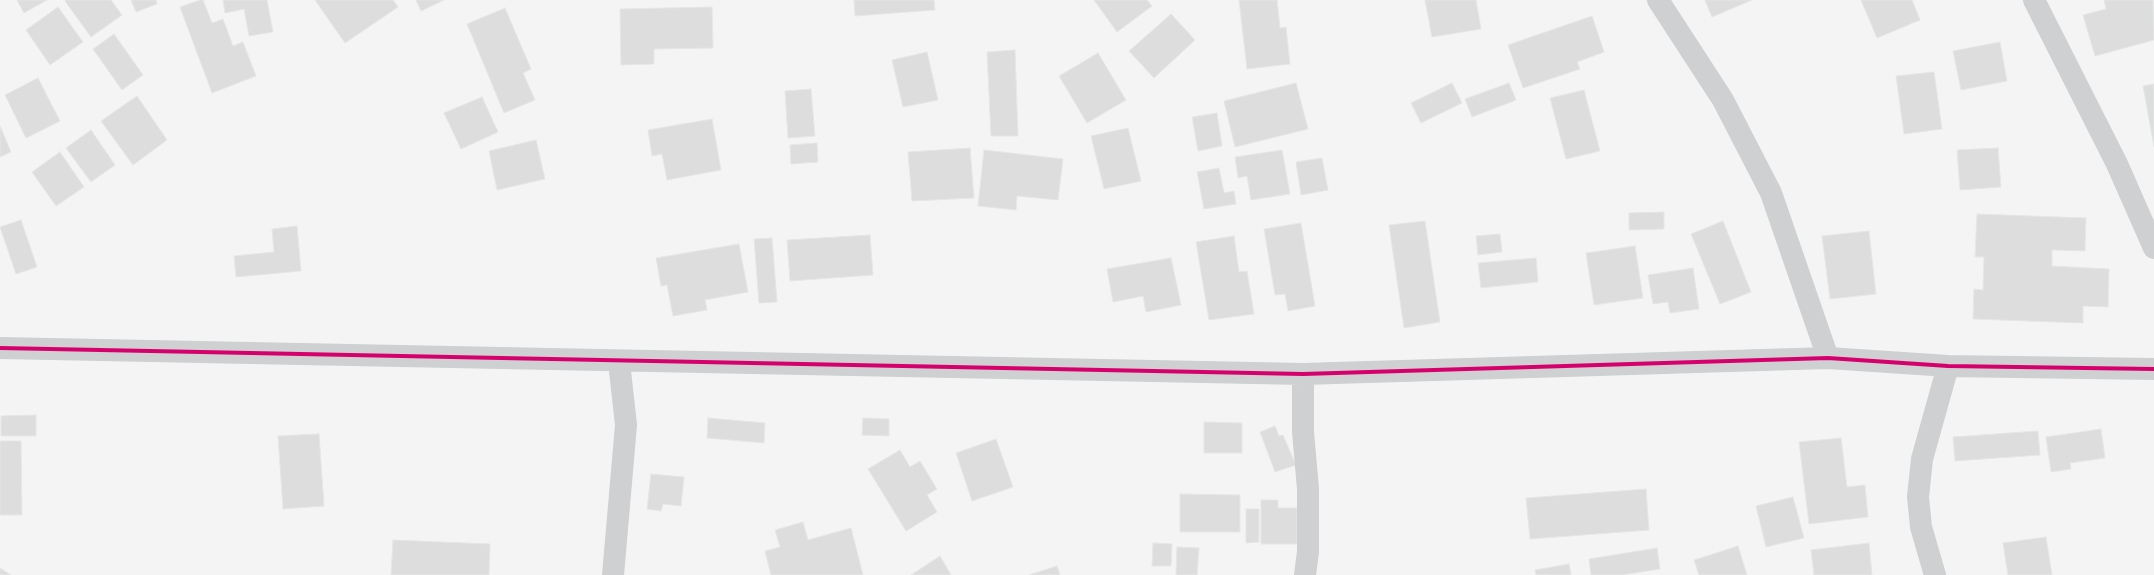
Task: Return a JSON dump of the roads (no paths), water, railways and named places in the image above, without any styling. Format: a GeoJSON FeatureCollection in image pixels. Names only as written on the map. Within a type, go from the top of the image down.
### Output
{"type":"FeatureCollection","features":[{"type":"Feature","properties":{"kind":"street"},"geometry":{"type":"LineString","coordinates":[[1658,0],[1723,100],[1771,193],[1828,358]]}},
{"type":"Feature","properties":{"kind":"street"},"geometry":{"type":"LineString","coordinates":[[2034,0],[2117,164],[2154,248]]}},
{"type":"Feature","properties":{"kind":"street"},"geometry":{"type":"LineString","coordinates":[[0,348],[619,362],[1303,374],[1828,358],[1948,366],[2154,369]]}},
{"type":"Feature","properties":{"kind":"street"},"geometry":{"type":"LineString","coordinates":[[613,575],[626,425],[619,362]]}},
{"type":"Feature","properties":{"kind":"street"},"geometry":{"type":"LineString","coordinates":[[1935,575],[1921,527],[1918,497],[1922,459],[1948,366]]}},
{"type":"Feature","properties":{"kind":"street"},"geometry":{"type":"LineString","coordinates":[[1303,374],[1303,432],[1308,489],[1308,552],[1305,575]]}}]}
